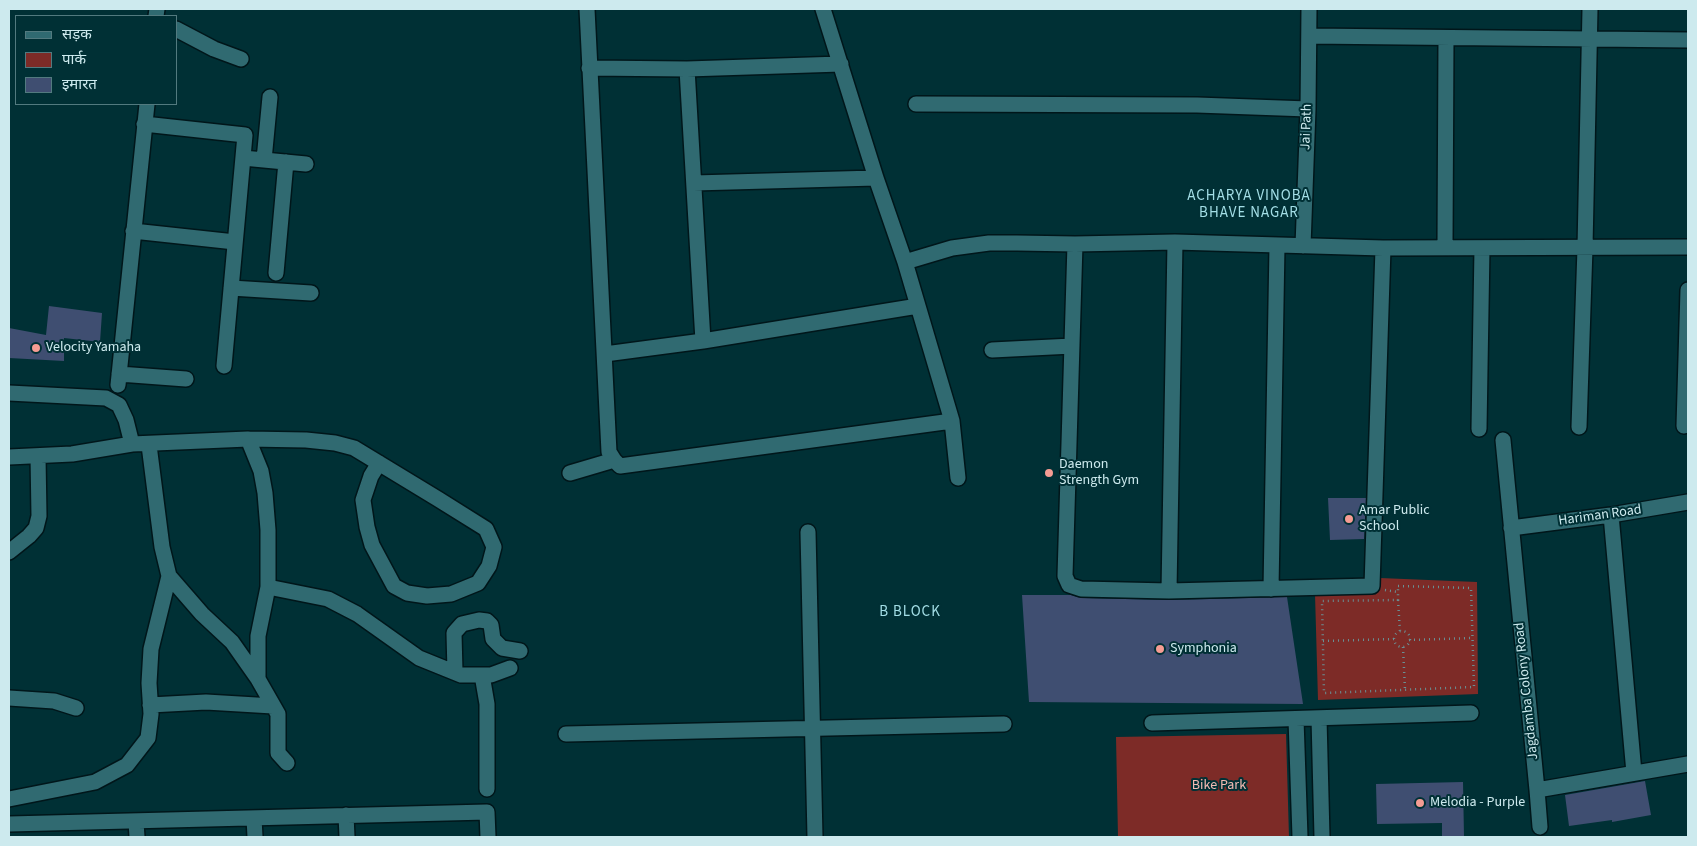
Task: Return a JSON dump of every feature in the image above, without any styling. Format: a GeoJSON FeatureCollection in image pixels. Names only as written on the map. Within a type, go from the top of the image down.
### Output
{"type":"FeatureCollection","features":[{"type":"Feature","properties":{"kind":"street"},"geometry":{"type":"LineString","coordinates":[[587,9],[609,452],[614,460],[620,466],[952,421]]}},
{"type":"Feature","properties":{"kind":"street"},"geometry":{"type":"LineString","coordinates":[[823,9],[842,64],[876,178],[905,262],[952,421],[958,478]]}},
{"type":"Feature","properties":{"kind":"street","name":"Jai Path"},"geometry":{"type":"LineString","coordinates":[[1303,246],[1308,109],[1309,9]]}},
{"type":"Feature","properties":{"kind":"street"},"geometry":{"type":"LineString","coordinates":[[1579,427],[1590,9]]}},
{"type":"Feature","properties":{"kind":"street"},"geometry":{"type":"LineString","coordinates":[[178,30],[214,49],[241,59]]}},
{"type":"Feature","properties":{"kind":"street"},"geometry":{"type":"LineString","coordinates":[[1309,36],[1688,40]]}},
{"type":"Feature","properties":{"kind":"street"},"geometry":{"type":"LineString","coordinates":[[1444,247],[1446,38]]}},
{"type":"Feature","properties":{"kind":"street"},"geometry":{"type":"LineString","coordinates":[[589,68],[687,69],[842,64]]}},
{"type":"Feature","properties":{"kind":"street"},"geometry":{"type":"LineString","coordinates":[[687,69],[703,341]]}},
{"type":"Feature","properties":{"kind":"street"},"geometry":{"type":"LineString","coordinates":[[264,160],[270,97]]}},
{"type":"Feature","properties":{"kind":"street"},"geometry":{"type":"LineString","coordinates":[[916,104],[1197,105],[1308,109]]}},
{"type":"Feature","properties":{"kind":"street"},"geometry":{"type":"LineString","coordinates":[[147,105],[118,380],[186,379]]}},
{"type":"Feature","properties":{"kind":"street"},"geometry":{"type":"LineString","coordinates":[[144,124],[245,134],[224,366]]}},
{"type":"Feature","properties":{"kind":"street"},"geometry":{"type":"LineString","coordinates":[[243,158],[306,164]]}},
{"type":"Feature","properties":{"kind":"street"},"geometry":{"type":"LineString","coordinates":[[276,273],[286,162]]}},
{"type":"Feature","properties":{"kind":"street"},"geometry":{"type":"LineString","coordinates":[[694,183],[876,178]]}},
{"type":"Feature","properties":{"kind":"street"},"geometry":{"type":"LineString","coordinates":[[133,231],[235,242]]}},
{"type":"Feature","properties":{"kind":"street"},"geometry":{"type":"LineString","coordinates":[[905,262],[952,248],[989,243],[1175,242],[1383,248],[1688,247]]}},
{"type":"Feature","properties":{"kind":"street"},"geometry":{"type":"LineString","coordinates":[[1169,591],[1175,242]]}},
{"type":"Feature","properties":{"kind":"street"},"geometry":{"type":"LineString","coordinates":[[1075,244],[1065,576],[1069,586],[1081,589],[1169,591],[1372,586],[1383,248]]}},
{"type":"Feature","properties":{"kind":"street"},"geometry":{"type":"LineString","coordinates":[[1271,589],[1277,246]]}},
{"type":"Feature","properties":{"kind":"street"},"geometry":{"type":"LineString","coordinates":[[1479,429],[1482,248]]}},
{"type":"Feature","properties":{"kind":"street"},"geometry":{"type":"LineString","coordinates":[[231,288],[311,293]]}},
{"type":"Feature","properties":{"kind":"street"},"geometry":{"type":"LineString","coordinates":[[1684,426],[1688,290]]}},
{"type":"Feature","properties":{"kind":"street"},"geometry":{"type":"LineString","coordinates":[[605,354],[703,341],[918,306]]}},
{"type":"Feature","properties":{"kind":"street"},"geometry":{"type":"LineString","coordinates":[[992,350],[1072,346]]}},
{"type":"Feature","properties":{"kind":"street"},"geometry":{"type":"LineString","coordinates":[[9,392],[106,398],[119,405],[126,420],[132,444]]}},
{"type":"Feature","properties":{"kind":"street"},"geometry":{"type":"LineString","coordinates":[[248,439],[261,471],[266,492],[268,530],[268,587],[258,636],[258,679]]}},
{"type":"Feature","properties":{"kind":"street"},"geometry":{"type":"LineString","coordinates":[[9,457],[72,454],[132,444],[149,445],[248,439],[306,440],[335,443],[354,448],[379,463],[486,529],[494,547],[488,566],[478,583],[451,594],[427,596],[407,593],[394,586],[372,544],[363,500],[371,476],[379,463]]}},
{"type":"Feature","properties":{"kind":"street","name":"Jagdamba Colony Road"},"geometry":{"type":"LineString","coordinates":[[1503,440],[1540,827]]}},
{"type":"Feature","properties":{"kind":"street"},"geometry":{"type":"LineString","coordinates":[[149,445],[162,547],[169,576],[202,614],[232,642],[258,679],[278,714],[278,753],[287,763]]}},
{"type":"Feature","properties":{"kind":"street"},"geometry":{"type":"LineString","coordinates":[[9,552],[36,528],[39,516],[38,456]]}},
{"type":"Feature","properties":{"kind":"street"},"geometry":{"type":"LineString","coordinates":[[570,473],[614,460]]}},
{"type":"Feature","properties":{"kind":"street","name":"Hariman Road"},"geometry":{"type":"LineString","coordinates":[[1511,528],[1611,515],[1688,502]]}},
{"type":"Feature","properties":{"kind":"street"},"geometry":{"type":"LineString","coordinates":[[1611,515],[1634,773]]}},
{"type":"Feature","properties":{"kind":"street"},"geometry":{"type":"LineString","coordinates":[[808,532],[815,837]]}},
{"type":"Feature","properties":{"kind":"street"},"geometry":{"type":"LineString","coordinates":[[9,799],[95,782],[127,765],[148,738],[151,649],[169,576]]}},
{"type":"Feature","properties":{"kind":"street"},"geometry":{"type":"LineString","coordinates":[[268,587],[328,599],[357,614],[418,658],[461,675],[491,675],[510,668]]}},
{"type":"Feature","properties":{"kind":"street"},"geometry":{"type":"LineString","coordinates":[[455,672],[454,633],[462,624],[480,620],[488,621],[494,639],[502,648],[520,651]]}},
{"type":"Feature","properties":{"kind":"street"},"geometry":{"type":"LineString","coordinates":[[482,675],[487,704],[487,789]]}},
{"type":"Feature","properties":{"kind":"street"},"geometry":{"type":"LineString","coordinates":[[9,698],[54,701],[76,708]]}},
{"type":"Feature","properties":{"kind":"street"},"geometry":{"type":"LineString","coordinates":[[150,705],[206,702],[273,706]]}},
{"type":"Feature","properties":{"kind":"street"},"geometry":{"type":"LineString","coordinates":[[1152,723],[1471,713]]}},
{"type":"Feature","properties":{"kind":"street"},"geometry":{"type":"LineString","coordinates":[[1319,718],[1322,837]]}},
{"type":"Feature","properties":{"kind":"street"},"geometry":{"type":"LineString","coordinates":[[1296,719],[1300,837]]}},
{"type":"Feature","properties":{"kind":"street"},"geometry":{"type":"LineString","coordinates":[[566,734],[1004,724]]}},
{"type":"Feature","properties":{"kind":"street"},"geometry":{"type":"LineString","coordinates":[[1537,790],[1688,764]]}},
{"type":"Feature","properties":{"kind":"street"},"geometry":{"type":"LineString","coordinates":[[19,829],[136,822],[487,812],[488,837]]}},
{"type":"Feature","properties":{"kind":"street"},"geometry":{"type":"LineString","coordinates":[[346,815],[347,837]]}},
{"type":"Feature","properties":{"kind":"street"},"geometry":{"type":"LineString","coordinates":[[254,818],[255,837]]}},
{"type":"Feature","properties":{"kind":"street"},"geometry":{"type":"LineString","coordinates":[[136,822],[137,837]]}},
{"type":"Feature","properties":{"kind":"path"},"geometry":{"type":"LineString","coordinates":[[1398,600],[1322,602],[1324,693],[1474,687],[1471,588],[1398,586],[1400,632]]}},
{"type":"Feature","properties":{"kind":"path"},"geometry":{"type":"LineString","coordinates":[[1394,639],[1400,632]]}},
{"type":"Feature","properties":{"kind":"path"},"geometry":{"type":"LineString","coordinates":[[1400,632],[1406,633],[1409,640],[1407,645],[1403,647]]}},
{"type":"Feature","properties":{"kind":"path"},"geometry":{"type":"LineString","coordinates":[[1409,640],[1472,638]]}},
{"type":"Feature","properties":{"kind":"path"},"geometry":{"type":"LineString","coordinates":[[1323,641],[1394,639]]}},
{"type":"Feature","properties":{"kind":"path"},"geometry":{"type":"LineString","coordinates":[[1394,639],[1396,644],[1403,647]]}},
{"type":"Feature","properties":{"kind":"path"},"geometry":{"type":"LineString","coordinates":[[1403,647],[1405,690]]}},
{"type":"Feature","properties":{"kind":"green space"},"geometry":{"type":"Polygon","coordinates":[[[1380,578],[1477,582],[1478,694],[1318,700],[1315,594],[1380,578]]]}},
{"type":"Feature","properties":{"kind":"green space","name":"Bike Park"},"geometry":{"type":"Polygon","coordinates":[[[1286,734],[1289,837],[1118,837],[1116,737],[1286,734]]]}},
{"type":"Feature","properties":{"kind":"building"},"geometry":{"type":"Polygon","coordinates":[[[49,306],[102,313],[100,342],[64,338],[64,361],[9,358],[9,328],[46,335],[49,306]]]}},
{"type":"Feature","properties":{"kind":"building","name":"Amar Public School"},"geometry":{"type":"Polygon","coordinates":[[[1328,498],[1366,498],[1364,539],[1330,540],[1328,498]]]}},
{"type":"Feature","properties":{"kind":"building","name":"Symphonia"},"geometry":{"type":"Polygon","coordinates":[[[1022,595],[1071,595],[1081,598],[1169,600],[1287,597],[1303,704],[1029,702],[1022,595]]]}},
{"type":"Feature","properties":{"kind":"building"},"geometry":{"type":"Polygon","coordinates":[[[1645,781],[1651,815],[1612,822],[1612,820],[1569,826],[1565,795],[1645,781]]]}},
{"type":"Feature","properties":{"kind":"building","name":"Melodia - Purple"},"geometry":{"type":"Polygon","coordinates":[[[1463,782],[1464,837],[1442,837],[1442,823],[1377,824],[1376,784],[1463,782]]]}},
{"type":"Feature","properties":{"kind":"place","name":"Velocity Yamaha"},"geometry":{"type":"Point","coordinates":[36,348]}},
{"type":"Feature","properties":{"kind":"place","name":"Daemon Strength Gym"},"geometry":{"type":"Point","coordinates":[1049,473]}},
{"type":"Feature","properties":{"kind":"place","name":"Amar Public School"},"geometry":{"type":"Point","coordinates":[1349,519]}},
{"type":"Feature","properties":{"kind":"place","name":"Symphonia"},"geometry":{"type":"Point","coordinates":[1160,649]}},
{"type":"Feature","properties":{"kind":"place","name":"Melodia - Purple"},"geometry":{"type":"Point","coordinates":[1420,803]}},
{"type":"Feature","properties":{"kind":"district","name":"ACHARYA VINOBA BHAVE NAGAR"},"geometry":{"type":"Point","coordinates":[1249,206]}},
{"type":"Feature","properties":{"kind":"district","name":"B BLOCK"},"geometry":{"type":"Point","coordinates":[910,613]}}]}
